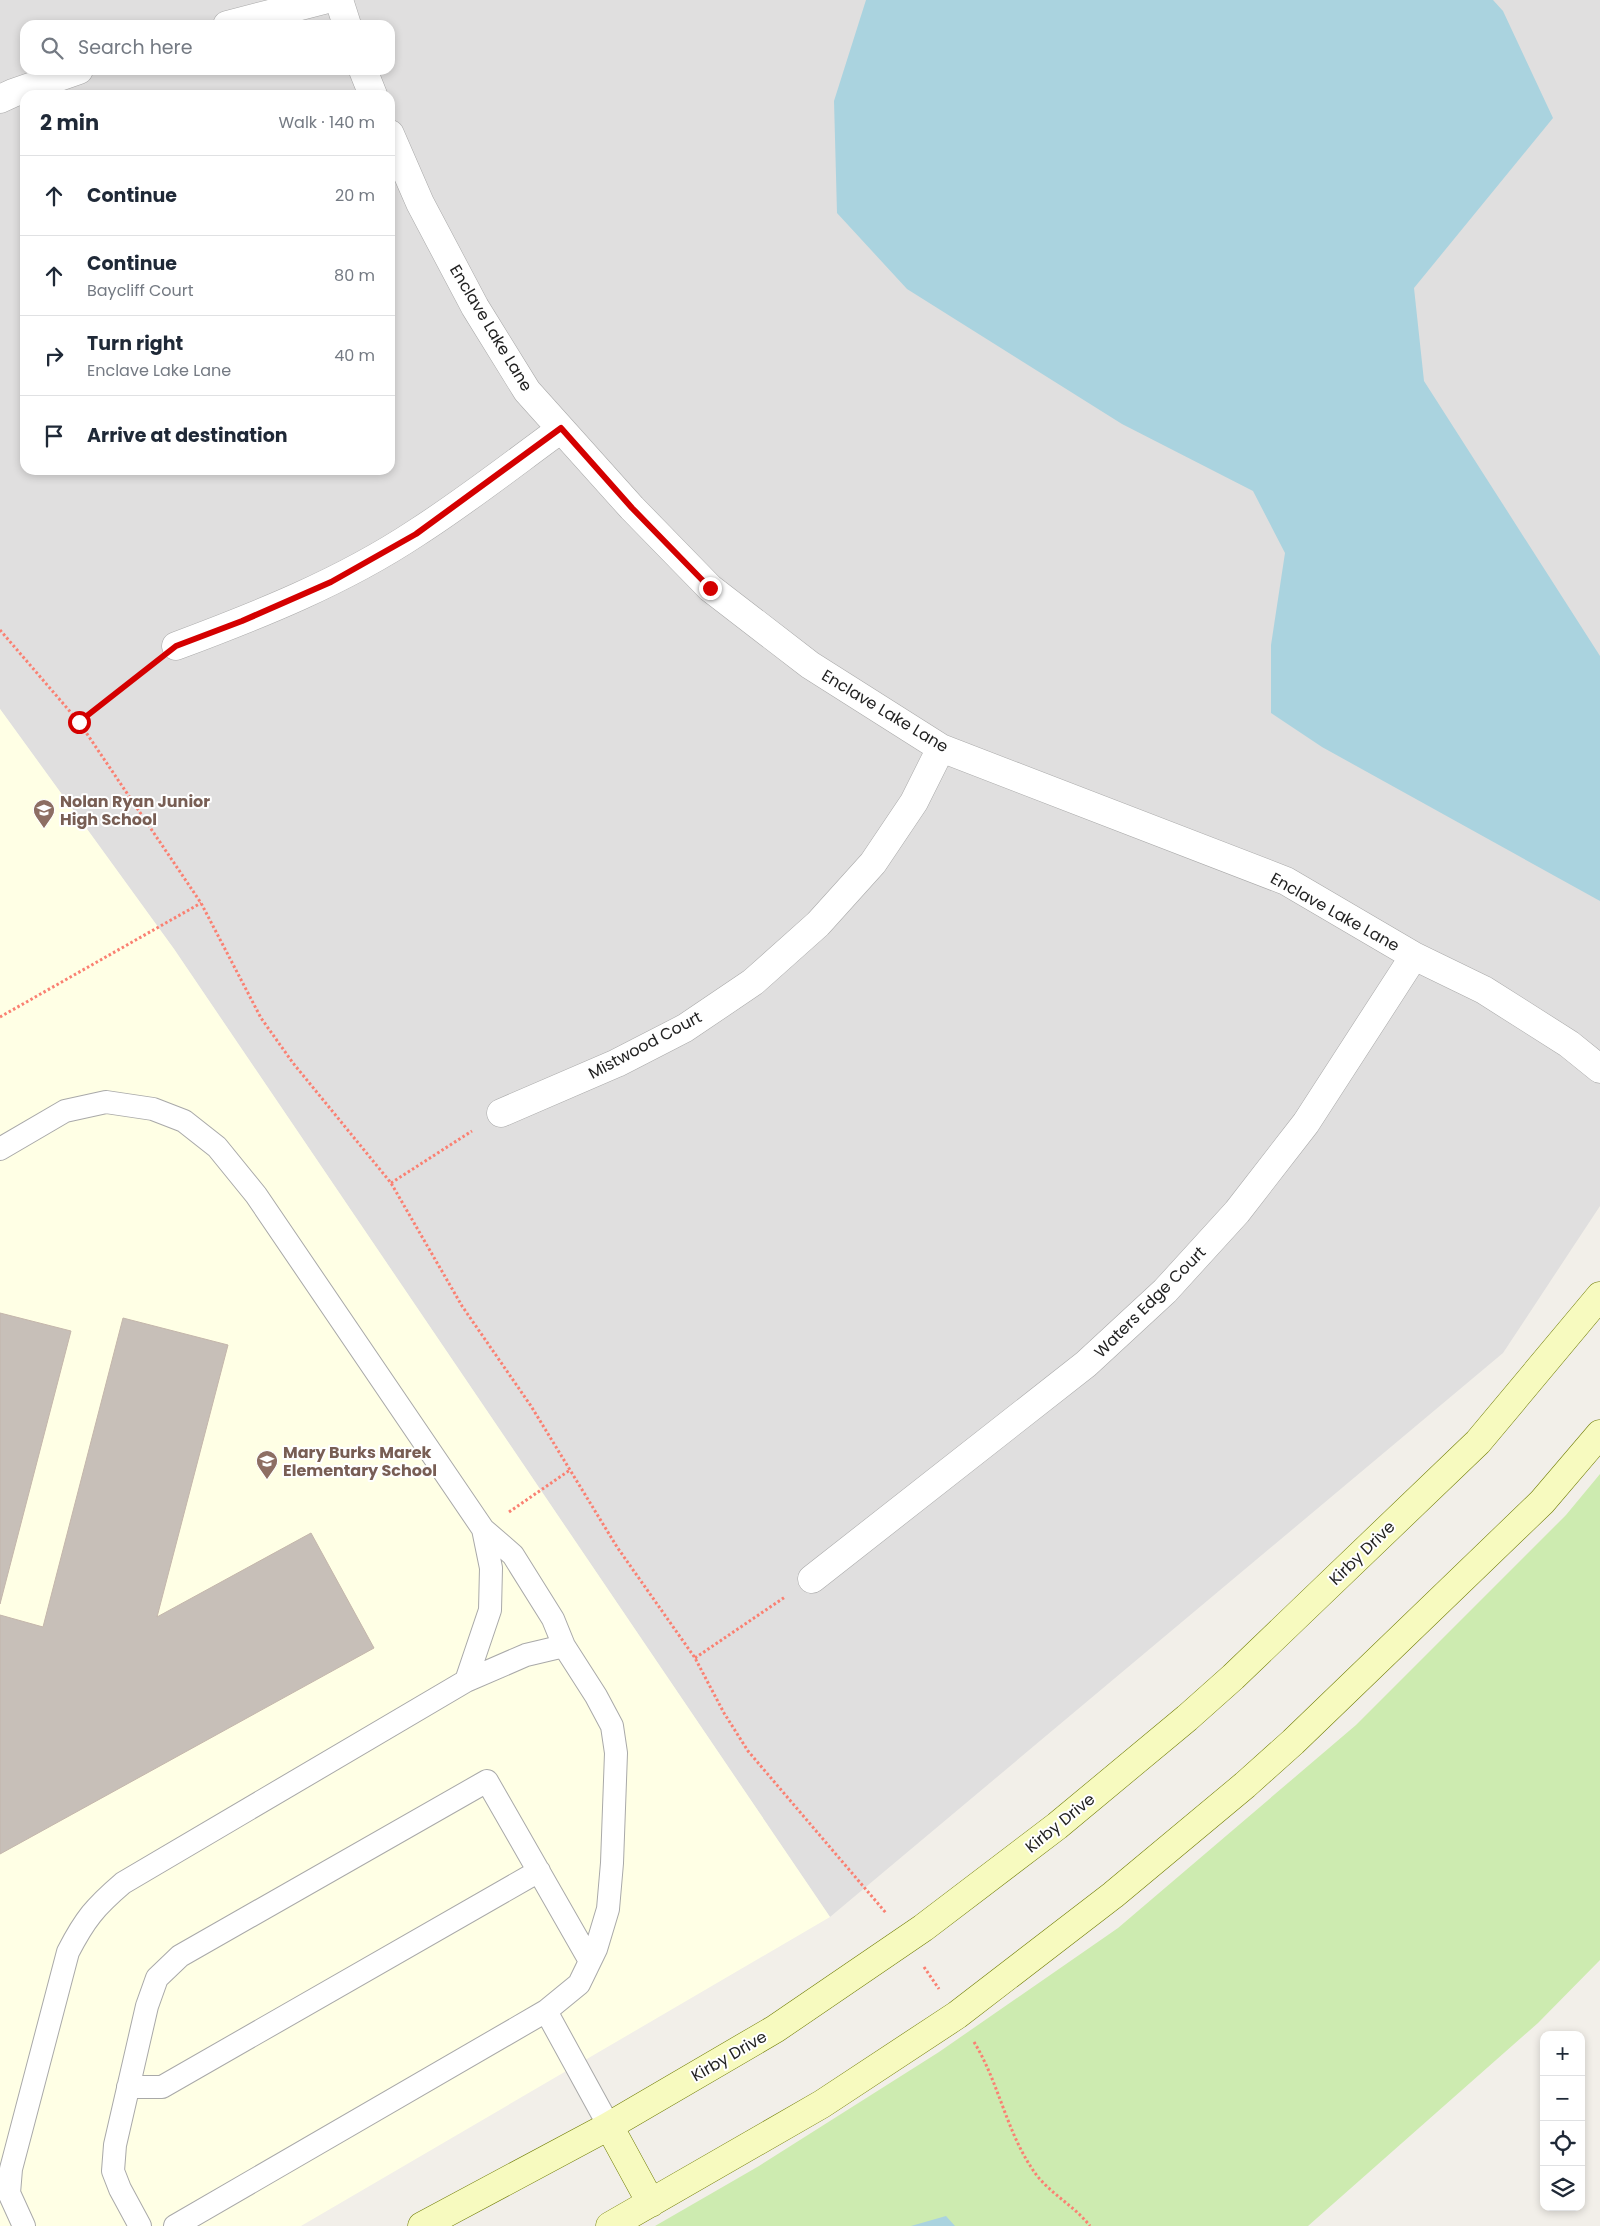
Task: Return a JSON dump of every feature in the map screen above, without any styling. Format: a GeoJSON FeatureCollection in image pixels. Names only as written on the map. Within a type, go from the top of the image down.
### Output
{"type":"FeatureCollection","features":[{"type":"Feature","properties":{"kind":"main road","name":"Kirby Drive"},"geometry":{"type":"LineString","coordinates":[[422,2226],[609,2126],[775,2028],[905,1940],[1057,1826],[1187,1718],[1233,1677],[1478,1442],[1600,1296]]}},
{"type":"Feature","properties":{"kind":"main road"},"geometry":{"type":"LineString","coordinates":[[610,2226],[822,2104],[957,2015],[1113,1895],[1266,1767],[1542,1502],[1600,1434]]}},
{"type":"Feature","properties":{"kind":"main road"},"geometry":{"type":"LineString","coordinates":[[609,2126],[651,2203]]}},
{"type":"Feature","properties":{"kind":"street"},"geometry":{"type":"LineString","coordinates":[[246,20],[324,0]]}},
{"type":"Feature","properties":{"kind":"street"},"geometry":{"type":"LineString","coordinates":[[339,0],[346,20]]}},
{"type":"Feature","properties":{"kind":"street"},"geometry":{"type":"LineString","coordinates":[[0,99],[13,92],[64,75]]}},
{"type":"Feature","properties":{"kind":"street"},"geometry":{"type":"LineString","coordinates":[[365,75],[371,90]]}},
{"type":"Feature","properties":{"kind":"street","name":"Enclave Lake Lane"},"geometry":{"type":"LineString","coordinates":[[395,146],[420,203],[475,307],[528,392],[632,508],[710,588],[810,665],[941,748],[1286,881],[1414,956],[1484,990],[1569,1044],[1600,1070]]}},
{"type":"Feature","properties":{"kind":"street"},"geometry":{"type":"LineString","coordinates":[[176,646],[242,621],[331,582],[416,534],[561,428]]}},
{"type":"Feature","properties":{"kind":"street","name":"Mistwood Court"},"geometry":{"type":"LineString","coordinates":[[501,1112],[617,1063],[685,1028],[753,982],[818,924],[873,863],[914,802],[941,748]]}},
{"type":"Feature","properties":{"kind":"street","name":"Waters Edge Court"},"geometry":{"type":"LineString","coordinates":[[812,1579],[1086,1364],[1165,1291],[1237,1212],[1306,1123],[1414,956]]}},
{"type":"Feature","properties":{"kind":"lane"},"geometry":{"type":"LineString","coordinates":[[0,1149],[65,1111],[106,1102],[153,1109],[184,1121],[217,1147],[256,1195],[483,1529],[513,1555],[553,1620],[564,1646],[596,1696],[612,1726],[616,1753],[612,1862],[608,1909],[590,1961],[579,1984],[546,2011],[175,2226]]}},
{"type":"Feature","properties":{"kind":"lane"},"geometry":{"type":"LineString","coordinates":[[466,1681],[490,1610],[491,1568],[483,1529]]}},
{"type":"Feature","properties":{"kind":"lane"},"geometry":{"type":"LineString","coordinates":[[24,2226],[10,2193],[11,2169],[68,1952],[82,1925],[97,1905],[123,1883],[466,1681],[526,1655],[564,1646]]}},
{"type":"Feature","properties":{"kind":"lane"},"geometry":{"type":"LineString","coordinates":[[140,2226],[120,2189],[113,2171],[115,2145],[146,2006],[157,1978],[180,1956],[487,1781],[590,1961]]}},
{"type":"Feature","properties":{"kind":"lane"},"geometry":{"type":"LineString","coordinates":[[128,2087],[162,2087],[539,1871]]}},
{"type":"Feature","properties":{"kind":"lane"},"geometry":{"type":"LineString","coordinates":[[546,2011],[609,2126]]}},
{"type":"Feature","properties":{"kind":"path"},"geometry":{"type":"LineString","coordinates":[[0,630],[79,722],[201,903],[261,1018],[293,1063],[391,1183],[462,1306],[531,1406],[617,1547],[695,1658],[724,1713],[748,1751],[881,1907],[957,2015],[977,2047],[1031,2168],[1052,2193],[1084,2218],[1090,2226]]}},
{"type":"Feature","properties":{"kind":"path"},"geometry":{"type":"LineString","coordinates":[[79,722],[176,646]]}},
{"type":"Feature","properties":{"kind":"path"},"geometry":{"type":"LineString","coordinates":[[0,1017],[201,903]]}},
{"type":"Feature","properties":{"kind":"path"},"geometry":{"type":"LineString","coordinates":[[391,1183],[501,1112]]}},
{"type":"Feature","properties":{"kind":"path"},"geometry":{"type":"LineString","coordinates":[[483,1529],[570,1470]]}},
{"type":"Feature","properties":{"kind":"path"},"geometry":{"type":"LineString","coordinates":[[695,1658],[812,1579]]}},
{"type":"Feature","properties":{"kind":"shaded area"},"geometry":{"type":"Polygon","coordinates":[[[0,0],[1600,0],[1600,1206],[1503,1353],[830,1917],[174,949],[0,709],[0,0]]]}},
{"type":"Feature","properties":{"kind":"shaded area","name":"Mary Burks Marek Elementary School"},"geometry":{"type":"Polygon","coordinates":[[[0,709],[174,949],[830,1917],[301,2226],[0,2226],[0,709]]]}},
{"type":"Feature","properties":{"kind":"green space"},"geometry":{"type":"Polygon","coordinates":[[[1600,1474],[1600,1960],[1538,2023],[1308,2226],[655,2226],[759,2166],[939,2052],[1118,1928],[1356,1725],[1566,1515],[1600,1474]]]}},
{"type":"Feature","properties":{"kind":"water"},"geometry":{"type":"Polygon","coordinates":[[[866,0],[1493,0],[1503,11],[1553,118],[1414,288],[1424,381],[1600,656],[1600,901],[1322,747],[1271,713],[1271,645],[1285,553],[1253,491],[1122,424],[907,289],[837,213],[834,101],[866,0]]]}},
{"type":"Feature","properties":{"kind":"water"},"geometry":{"type":"Polygon","coordinates":[[[946,2216],[955,2226],[911,2226],[946,2216]]]}},
{"type":"Feature","properties":{"kind":"building"},"geometry":{"type":"Polygon","coordinates":[[[0,1313],[71,1331],[0,1604],[0,1313]]]}},
{"type":"Feature","properties":{"kind":"building"},"geometry":{"type":"Polygon","coordinates":[[[123,1318],[228,1345],[157,1617],[311,1533],[374,1648],[0,1854],[0,1615],[43,1627],[123,1318]]]}},
{"type":"Feature","properties":{"kind":"place","name":"Nolan Ryan Junior High School"},"geometry":{"type":"Point","coordinates":[44,829]}},
{"type":"Feature","properties":{"kind":"place","name":"Mary Burks Marek Elementary School"},"geometry":{"type":"Point","coordinates":[267,1480]}},
{"type":"Feature","properties":{"kind":"route"},"geometry":{"type":"LineString","coordinates":[[79,722],[176,646],[242,621],[331,582],[416,534],[561,428],[632,508],[710,588]]}}]}
